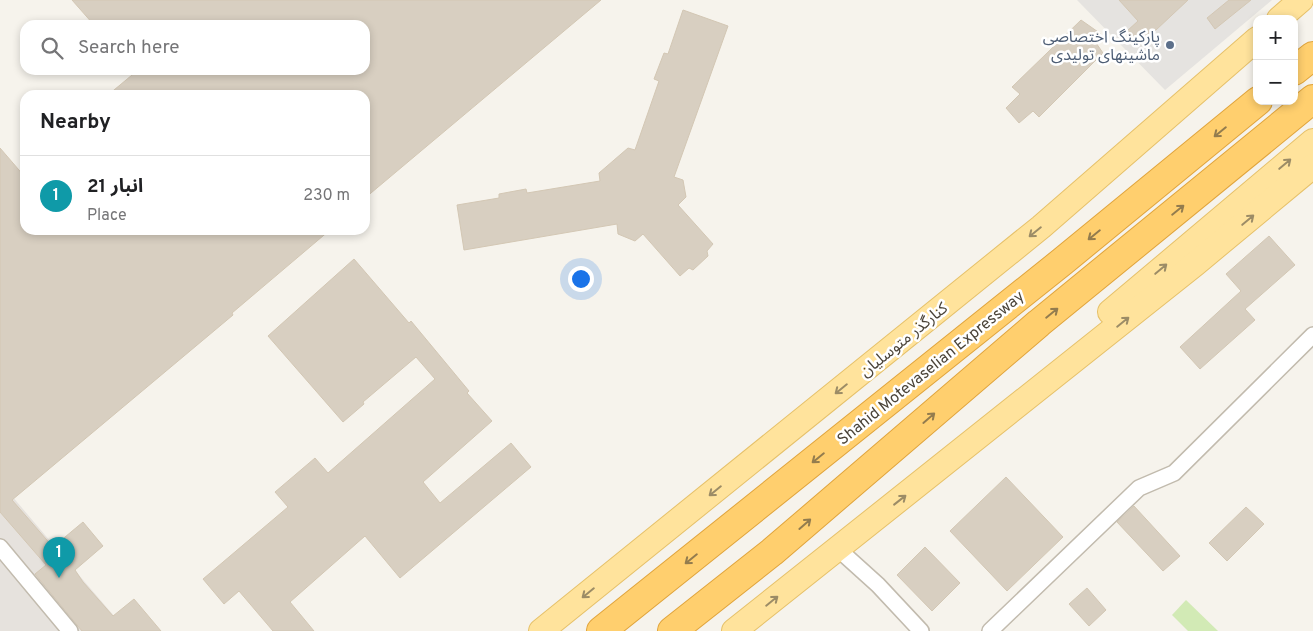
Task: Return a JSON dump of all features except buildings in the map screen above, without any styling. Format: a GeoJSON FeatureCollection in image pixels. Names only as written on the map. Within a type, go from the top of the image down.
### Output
{"type":"FeatureCollection","features":[{"type":"Feature","properties":{"kind":"highway"},"geometry":{"type":"LineString","coordinates":[[1298,68],[1313,56]]}},
{"type":"Feature","properties":{"kind":"highway"},"geometry":{"type":"LineString","coordinates":[[672,631],[772,552],[1039,323],[1313,99]]}},
{"type":"Feature","properties":{"kind":"highway","name":"Shahid Motevaselian Expressway"},"geometry":{"type":"LineString","coordinates":[[601,631],[1063,261],[1253,105]]}},
{"type":"Feature","properties":{"kind":"highway"},"geometry":{"type":"LineString","coordinates":[[694,631],[772,552]]}},
{"type":"Feature","properties":{"kind":"main road"},"geometry":{"type":"LineString","coordinates":[[1284,15],[1301,0]]}},
{"type":"Feature","properties":{"kind":"main road"},"geometry":{"type":"LineString","coordinates":[[1298,23],[1313,10]]}},
{"type":"Feature","properties":{"kind":"main road","name":"کنارگذر متوسلیان"},"geometry":{"type":"LineString","coordinates":[[541,631],[1058,213],[1253,42]]}},
{"type":"Feature","properties":{"kind":"main road"},"geometry":{"type":"LineString","coordinates":[[1058,213],[1171,127],[1253,60]]}},
{"type":"Feature","properties":{"kind":"main road"},"geometry":{"type":"LineString","coordinates":[[971,444],[1036,374],[1313,141]]}},
{"type":"Feature","properties":{"kind":"main road"},"geometry":{"type":"LineString","coordinates":[[734,631],[971,444],[1195,264],[1313,166]]}},
{"type":"Feature","properties":{"kind":"street"},"geometry":{"type":"LineString","coordinates":[[990,631],[1139,488],[1174,473],[1313,335]]}},
{"type":"Feature","properties":{"kind":"street"},"geometry":{"type":"LineString","coordinates":[[0,547],[70,631]]}},
{"type":"Feature","properties":{"kind":"street"},"geometry":{"type":"LineString","coordinates":[[837,548],[878,585],[921,631]]}},
{"type":"Feature","properties":{"kind":"shaded area","name":"پارکینگ اختصاصی ماشینهای تولیدی"},"geometry":{"type":"Polygon","coordinates":[[[1077,0],[1272,0],[1253,15],[1165,90],[1077,0]]]}},
{"type":"Feature","properties":{"kind":"shaded area"},"geometry":{"type":"Polygon","coordinates":[[[0,482],[84,581],[127,631],[0,631],[0,482]]]}},
{"type":"Feature","properties":{"kind":"green space"},"geometry":{"type":"Polygon","coordinates":[[[1186,600],[1218,631],[1188,631],[1172,615],[1186,600]]]}},
{"type":"Feature","properties":{"kind":"place","name":"پارکینگ اختصاصی ماشینهای تولیدی"},"geometry":{"type":"Point","coordinates":[1170,45]}},
{"type":"Feature","properties":{"kind":"place","name":"انبار 21"},"geometry":{"type":"Point","coordinates":[59,578]}}]}
